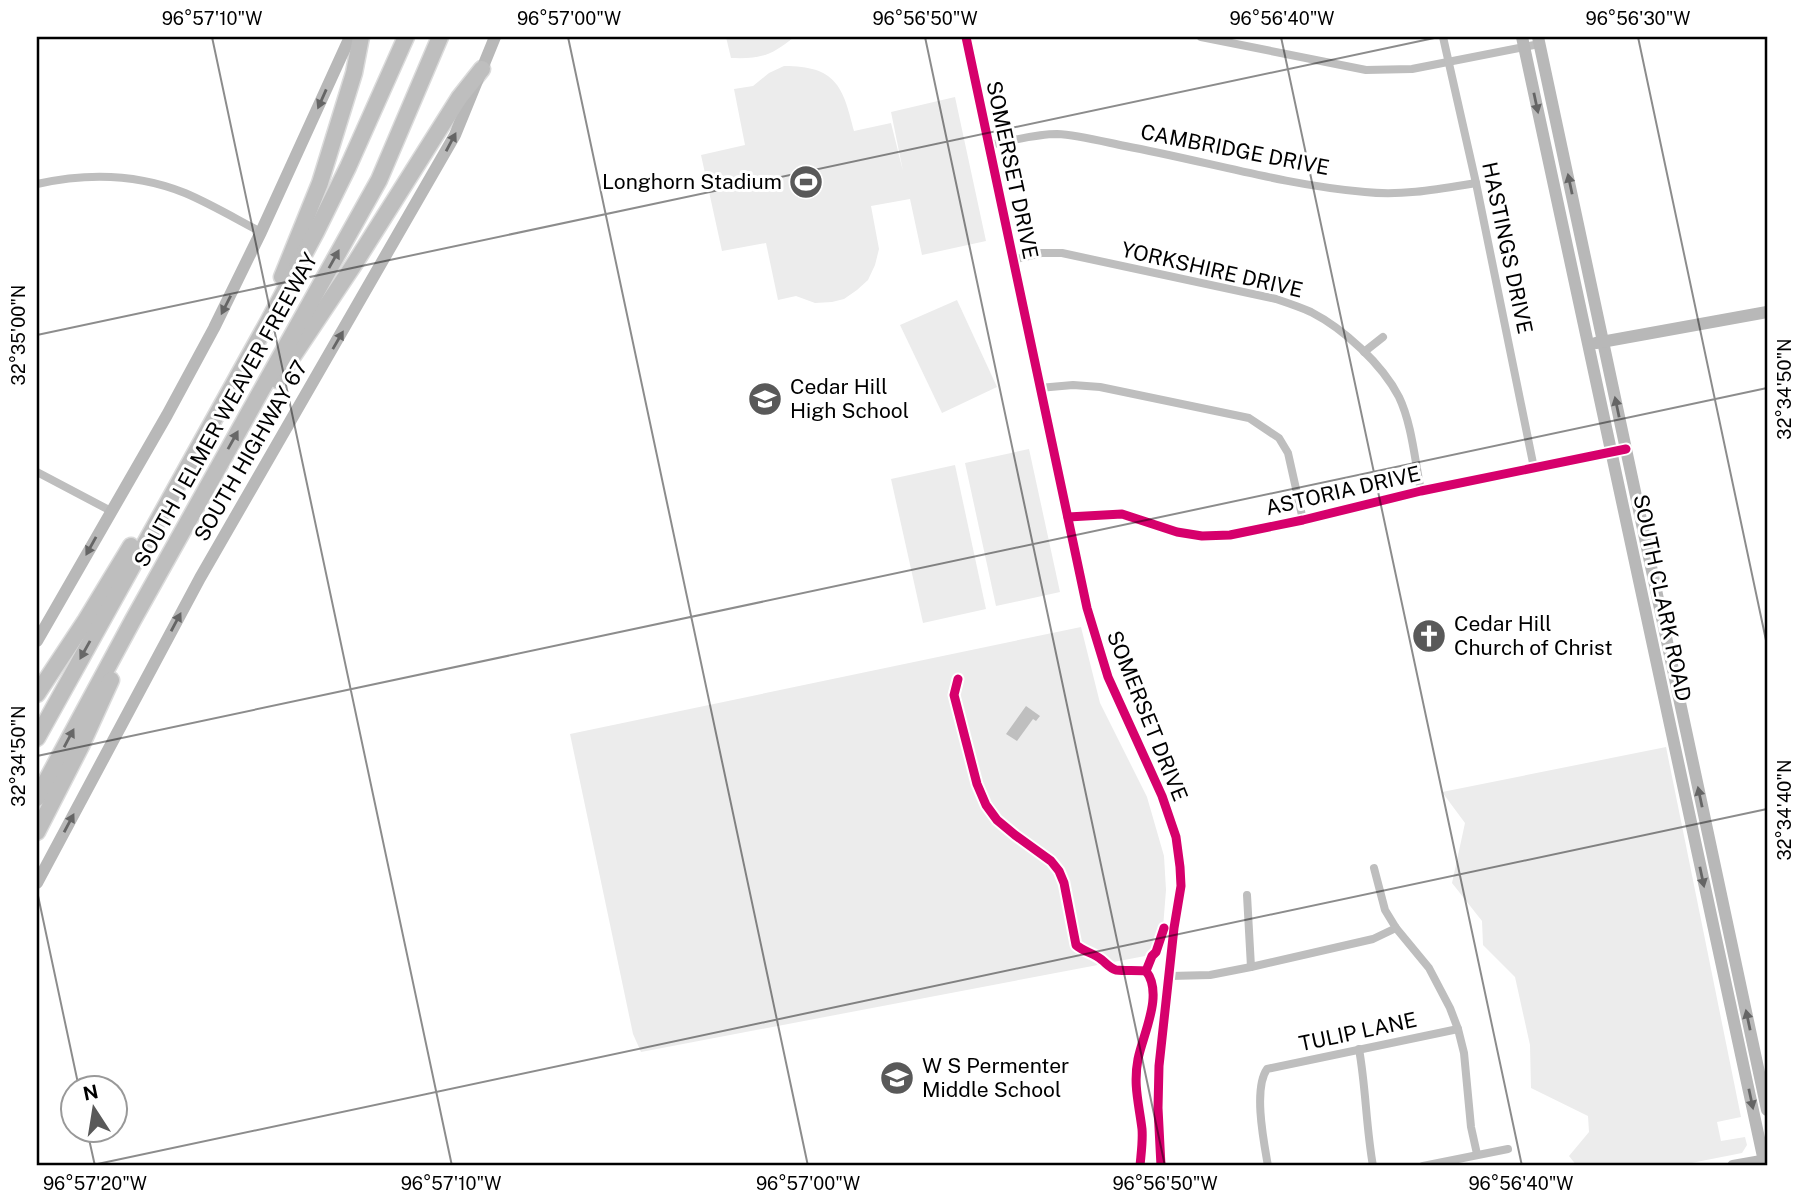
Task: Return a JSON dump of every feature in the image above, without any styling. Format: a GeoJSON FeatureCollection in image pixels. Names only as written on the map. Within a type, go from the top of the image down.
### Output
{"type":"FeatureCollection","features":[{"type":"Feature","properties":{"kind":"highway"},"geometry":{"type":"LineString","coordinates":[[268,322],[283,275],[320,183],[354,73],[361,37]]}},
{"type":"Feature","properties":{"kind":"highway","name":"SOUTH J ELMER WEAVER FREEWAY"},"geometry":{"type":"LineString","coordinates":[[37,738],[268,322],[348,167],[406,37]]}},
{"type":"Feature","properties":{"kind":"highway","name":"SOUTH J ELMER WEAVER FREEWAY"},"geometry":{"type":"LineString","coordinates":[[37,798],[133,620],[379,180],[440,37]]}},
{"type":"Feature","properties":{"kind":"highway"},"geometry":{"type":"LineString","coordinates":[[253,404],[279,378],[459,98],[482,69]]}},
{"type":"Feature","properties":{"kind":"highway"},"geometry":{"type":"LineString","coordinates":[[37,694],[138,534],[166,504]]}},
{"type":"Feature","properties":{"kind":"highway"},"geometry":{"type":"LineString","coordinates":[[37,832],[81,746],[126,648],[133,620]]}},
{"type":"Feature","properties":{"kind":"main road"},"geometry":{"type":"LineString","coordinates":[[37,640],[214,328],[261,233],[350,37]]}},
{"type":"Feature","properties":{"kind":"main road","name":"SOUTH HIGHWAY 67"},"geometry":{"type":"LineString","coordinates":[[37,883],[200,578],[455,135],[495,37]]}},
{"type":"Feature","properties":{"kind":"main road","name":"SOUTH CLARK ROAD"},"geometry":{"type":"LineString","coordinates":[[1539,40],[1767,1110]]}},
{"type":"Feature","properties":{"kind":"main road","name":"SOUTH CLARK ROAD"},"geometry":{"type":"LineString","coordinates":[[1523,42],[1765,1162]]}},
{"type":"Feature","properties":{"kind":"main road"},"geometry":{"type":"LineString","coordinates":[[1588,345],[1767,312]]}},
{"type":"Feature","properties":{"kind":"main road"},"geometry":{"type":"LineString","coordinates":[[1630,547],[1646,543]]}},
{"type":"Feature","properties":{"kind":"main road"},"geometry":{"type":"LineString","coordinates":[[1655,660],[1670,656]]}},
{"type":"Feature","properties":{"kind":"main road"},"geometry":{"type":"LineString","coordinates":[[1733,1166],[1765,1162]]}},
{"type":"Feature","properties":{"kind":"street","name":"SOMERSET DRIVE"},"geometry":{"type":"LineString","coordinates":[[966,37],[1087,608],[1108,677],[1162,796],[1176,837],[1181,886],[1158,1066],[1161,1166]]}},
{"type":"Feature","properties":{"kind":"street"},"geometry":{"type":"LineString","coordinates":[[1201,37],[1366,70],[1412,69],[1449,63],[1539,40]]}},
{"type":"Feature","properties":{"kind":"street","name":"HASTINGS DRIVE"},"geometry":{"type":"LineString","coordinates":[[1443,37],[1476,183],[1534,468]]}},
{"type":"Feature","properties":{"kind":"street","name":"CAMBRIDGE DRIVE"},"geometry":{"type":"LineString","coordinates":[[989,145],[1059,134],[1318,186],[1367,192],[1428,191],[1476,183]]}},
{"type":"Feature","properties":{"kind":"street"},"geometry":{"type":"LineString","coordinates":[[37,184],[95,176],[129,178],[162,185],[187,194],[261,233]]}},
{"type":"Feature","properties":{"kind":"street","name":"YORKSHIRE DRIVE"},"geometry":{"type":"LineString","coordinates":[[1012,260],[1041,253],[1062,253],[1276,299],[1310,312],[1333,325],[1364,352],[1399,398],[1406,418],[1421,491]]}},
{"type":"Feature","properties":{"kind":"street"},"geometry":{"type":"LineString","coordinates":[[1364,352],[1383,337]]}},
{"type":"Feature","properties":{"kind":"street"},"geometry":{"type":"LineString","coordinates":[[1039,388],[1073,385],[1100,387],[1249,418],[1279,438],[1288,453],[1303,520]]}},
{"type":"Feature","properties":{"kind":"street","name":"ASTORIA DRIVE"},"geometry":{"type":"LineString","coordinates":[[1068,517],[1122,514],[1177,532],[1202,536],[1230,535],[1421,491],[1626,449]]}},
{"type":"Feature","properties":{"kind":"street"},"geometry":{"type":"LineString","coordinates":[[37,472],[111,511]]}},
{"type":"Feature","properties":{"kind":"street"},"geometry":{"type":"LineString","coordinates":[[1374,868],[1385,910],[1396,928],[1429,968],[1458,1029],[1464,1053],[1471,1127],[1477,1154]]}},
{"type":"Feature","properties":{"kind":"street"},"geometry":{"type":"LineString","coordinates":[[1247,895],[1251,967]]}},
{"type":"Feature","properties":{"kind":"street"},"geometry":{"type":"LineString","coordinates":[[1170,975],[1210,975],[1251,967],[1373,939],[1396,928]]}},
{"type":"Feature","properties":{"kind":"street","name":"TULIP LANE"},"geometry":{"type":"LineString","coordinates":[[1268,1166],[1261,1108],[1261,1084],[1267,1069],[1458,1029]]}},
{"type":"Feature","properties":{"kind":"street"},"geometry":{"type":"LineString","coordinates":[[1359,1049],[1373,1166]]}},
{"type":"Feature","properties":{"kind":"street"},"geometry":{"type":"LineString","coordinates":[[1423,1166],[1508,1149]]}},
{"type":"Feature","properties":{"kind":"shaded area"},"geometry":{"type":"Polygon","coordinates":[[[726,37],[794,37],[765,55],[731,58],[726,37]]]}},
{"type":"Feature","properties":{"kind":"shaded area","name":"Longhorn Stadium"},"geometry":{"type":"Polygon","coordinates":[[[784,66],[815,70],[834,82],[846,102],[854,131],[891,123],[903,171],[891,112],[955,97],[986,241],[922,255],[910,199],[871,206],[879,249],[868,280],[844,299],[832,302],[815,303],[796,296],[778,300],[766,243],[722,251],[701,155],[745,145],[734,89],[753,86],[769,73],[784,66]]]}},
{"type":"Feature","properties":{"kind":"shaded area"},"geometry":{"type":"Polygon","coordinates":[[[957,300],[997,387],[942,413],[900,325],[957,300]]]}},
{"type":"Feature","properties":{"kind":"shaded area"},"geometry":{"type":"Polygon","coordinates":[[[1029,449],[1060,592],[996,606],[965,463],[1029,449]]]}},
{"type":"Feature","properties":{"kind":"shaded area"},"geometry":{"type":"Polygon","coordinates":[[[955,465],[986,609],[923,623],[891,479],[955,465]]]}},
{"type":"Feature","properties":{"kind":"shaded area"},"geometry":{"type":"Polygon","coordinates":[[[1081,627],[1100,703],[1147,797],[1164,856],[1166,890],[1161,953],[641,1052],[633,1034],[570,734],[1081,627]]]}},
{"type":"Feature","properties":{"kind":"shaded area"},"geometry":{"type":"Polygon","coordinates":[[[1026,706],[1040,716],[1036,721],[1033,719],[1017,741],[1006,734],[1026,706]]]}},
{"type":"Feature","properties":{"kind":"shaded area"},"geometry":{"type":"Polygon","coordinates":[[[1666,747],[1741,1117],[1717,1122],[1721,1141],[1745,1137],[1747,1145],[1742,1153],[1676,1166],[1577,1166],[1569,1156],[1589,1132],[1588,1116],[1531,1088],[1530,1045],[1515,977],[1483,945],[1482,921],[1452,883],[1465,823],[1442,792],[1666,747]]]}},
{"type":"Feature","properties":{"kind":"cycle path"},"geometry":{"type":"LineString","coordinates":[[966,37],[1087,608],[1108,677],[1162,796],[1176,837],[1181,886],[1159,1066],[1161,1166]]}},
{"type":"Feature","properties":{"kind":"cycle path"},"geometry":{"type":"LineString","coordinates":[[1068,517],[1122,514],[1177,532],[1202,536],[1230,535],[1421,491],[1626,449]]}},
{"type":"Feature","properties":{"kind":"cycle path"},"geometry":{"type":"LineString","coordinates":[[958,679],[954,695],[977,784],[986,805],[997,820],[1051,861],[1059,871],[1064,883],[1076,945],[1116,970],[1146,971]]}},
{"type":"Feature","properties":{"kind":"cycle path"},"geometry":{"type":"LineString","coordinates":[[1140,1166],[1142,1134],[1136,1077],[1153,1002],[1151,980],[1146,971],[1164,928]]}},
{"type":"Feature","properties":{"kind":"place","name":"Longhorn Stadium"},"geometry":{"type":"Point","coordinates":[806,182]}},
{"type":"Feature","properties":{"kind":"place","name":"Cedar Hill High School"},"geometry":{"type":"Point","coordinates":[765,399]}},
{"type":"Feature","properties":{"kind":"place","name":"Cedar Hill Church of Christ"},"geometry":{"type":"Point","coordinates":[1429,636]}},
{"type":"Feature","properties":{"kind":"place","name":"W S Permenter Middle School"},"geometry":{"type":"Point","coordinates":[897,1078]}}]}
